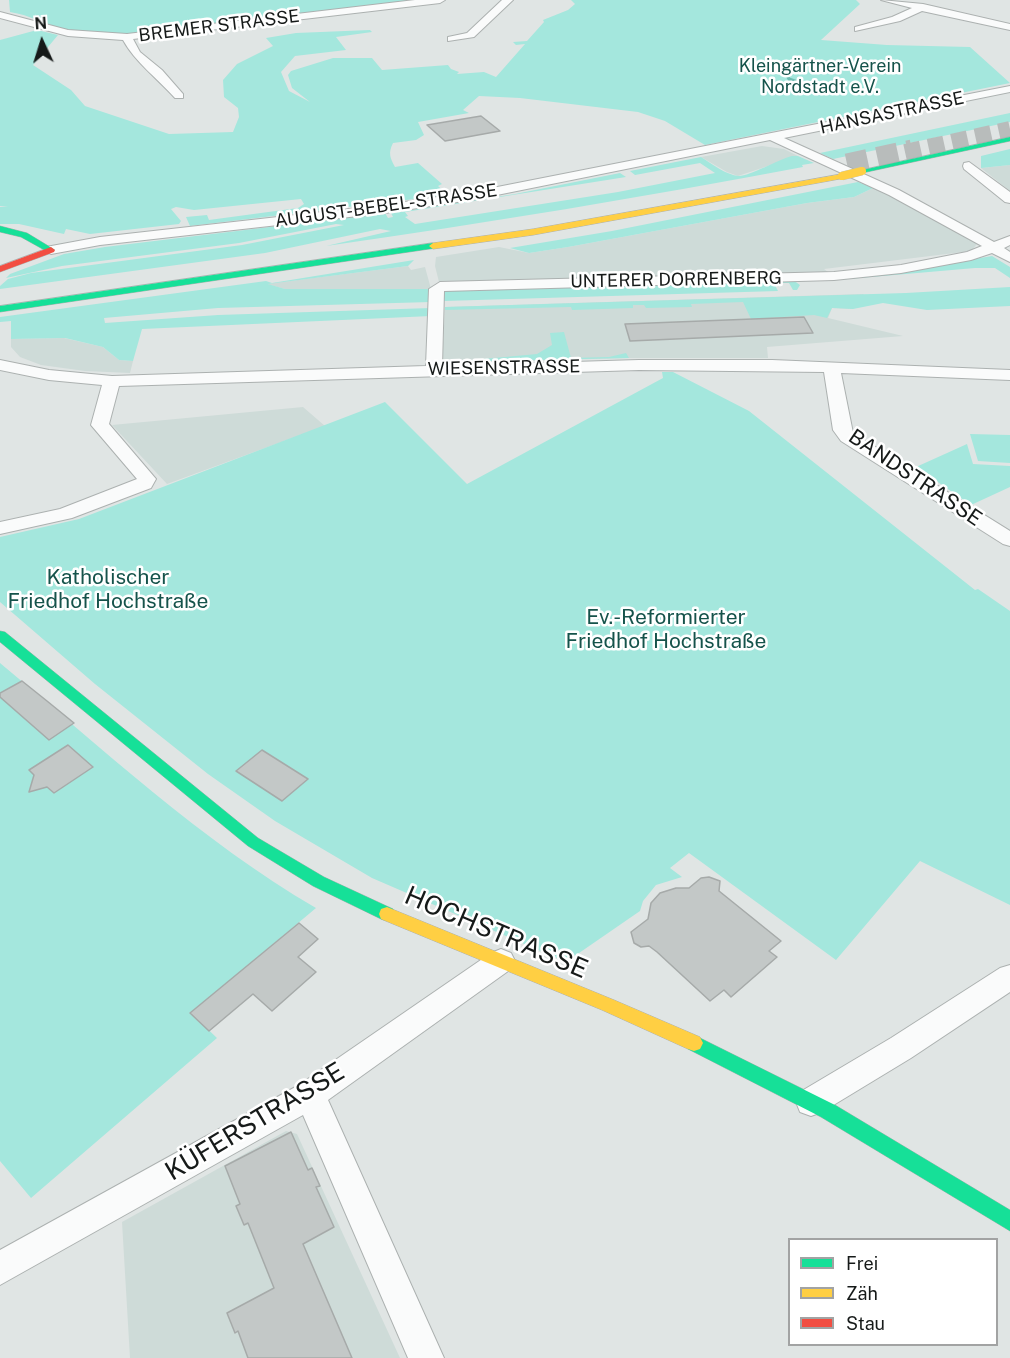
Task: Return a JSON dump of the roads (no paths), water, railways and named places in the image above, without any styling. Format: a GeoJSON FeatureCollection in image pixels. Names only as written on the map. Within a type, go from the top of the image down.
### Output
{"type":"FeatureCollection","features":[{"type":"Feature","properties":{"kind":"main road"},"geometry":{"type":"LineString","coordinates":[[0,297],[451,234],[614,208],[827,168],[862,171],[1010,139]]}},
{"type":"Feature","properties":{"kind":"main road"},"geometry":{"type":"LineString","coordinates":[[0,309],[522,234],[713,201],[845,170]]}},
{"type":"Feature","properties":{"kind":"main road"},"geometry":{"type":"LineString","coordinates":[[0,229],[24,235],[51,250]]}},
{"type":"Feature","properties":{"kind":"main road","name":"AUGUST-BEBEL-STRASSE"},"geometry":{"type":"LineString","coordinates":[[0,269],[51,250]]}},
{"type":"Feature","properties":{"kind":"main road","name":"HOCHSTRASSE"},"geometry":{"type":"LineString","coordinates":[[0,635],[253,842],[284,863],[340,894],[721,1056],[811,1102],[1002,1209]]}},
{"type":"Feature","properties":{"kind":"street","name":"BREMER STRASSE"},"geometry":{"type":"LineString","coordinates":[[0,15],[27,20],[61,31],[91,36],[127,37],[440,0]]}},
{"type":"Feature","properties":{"kind":"street"},"geometry":{"type":"LineString","coordinates":[[452,39],[470,35],[508,0]]}},
{"type":"Feature","properties":{"kind":"street"},"geometry":{"type":"LineString","coordinates":[[886,0],[1010,27]]}},
{"type":"Feature","properties":{"kind":"street"},"geometry":{"type":"LineString","coordinates":[[859,29],[896,18],[938,0]]}},
{"type":"Feature","properties":{"kind":"street"},"geometry":{"type":"LineString","coordinates":[[127,37],[136,54],[158,72],[179,96]]}},
{"type":"Feature","properties":{"kind":"street","name":"HANSASTRASSE"},"geometry":{"type":"LineString","coordinates":[[773,137],[1010,89]]}},
{"type":"Feature","properties":{"kind":"street"},"geometry":{"type":"LineString","coordinates":[[773,137],[923,206],[1010,258]]}},
{"type":"Feature","properties":{"kind":"street","name":"AUGUST-BEBEL-STRASSE"},"geometry":{"type":"LineString","coordinates":[[51,250],[100,242],[385,209],[476,195],[773,137]]}},
{"type":"Feature","properties":{"kind":"street"},"geometry":{"type":"LineString","coordinates":[[969,166],[1010,199]]}},
{"type":"Feature","properties":{"kind":"street","name":"UNTERER DORRENBERG"},"geometry":{"type":"LineString","coordinates":[[434,369],[438,317],[437,293],[440,287],[444,286],[834,276],[943,262],[979,254],[1010,240]]}},
{"type":"Feature","properties":{"kind":"street","name":"WIESENSTRASSE"},"geometry":{"type":"LineString","coordinates":[[0,365],[49,375],[112,381],[434,369],[639,365],[832,368],[1010,375]]}},
{"type":"Feature","properties":{"kind":"street","name":"BANDSTRASSE"},"geometry":{"type":"LineString","coordinates":[[832,368],[842,430],[847,437],[1010,540]]}},
{"type":"Feature","properties":{"kind":"street"},"geometry":{"type":"LineString","coordinates":[[0,528],[65,514],[144,484],[147,479],[100,425],[112,381]]}},
{"type":"Feature","properties":{"kind":"street","name":"KÜFERSTRASSE"},"geometry":{"type":"LineString","coordinates":[[0,1268],[310,1095],[501,961]]}},
{"type":"Feature","properties":{"kind":"street"},"geometry":{"type":"LineString","coordinates":[[811,1102],[901,1048],[1010,977]]}},
{"type":"Feature","properties":{"kind":"street"},"geometry":{"type":"LineString","coordinates":[[310,1095],[426,1358]]}},
{"type":"Feature","properties":{"kind":"waterway"},"geometry":{"type":"LineString","coordinates":[[772,69],[785,72],[789,79],[818,89]]}},
{"type":"Feature","properties":{"kind":"tunnel"},"geometry":{"type":"LineString","coordinates":[[905,152],[1010,129]]}},
{"type":"Feature","properties":{"kind":"tunnel"},"geometry":{"type":"LineString","coordinates":[[847,164],[912,150]]}},
{"type":"Feature","properties":{"kind":"park label","name":"Kleingärtner-Verein Nordstadt e.V."},"geometry":{"type":"Point","coordinates":[820,76]}},
{"type":"Feature","properties":{"kind":"park label","name":"Katholischer Friedhof Hochstraße"},"geometry":{"type":"Point","coordinates":[108,590]}},
{"type":"Feature","properties":{"kind":"park label","name":"Ev.-Reformierter Friedhof Hochstraße"},"geometry":{"type":"Point","coordinates":[666,630]}}]}
